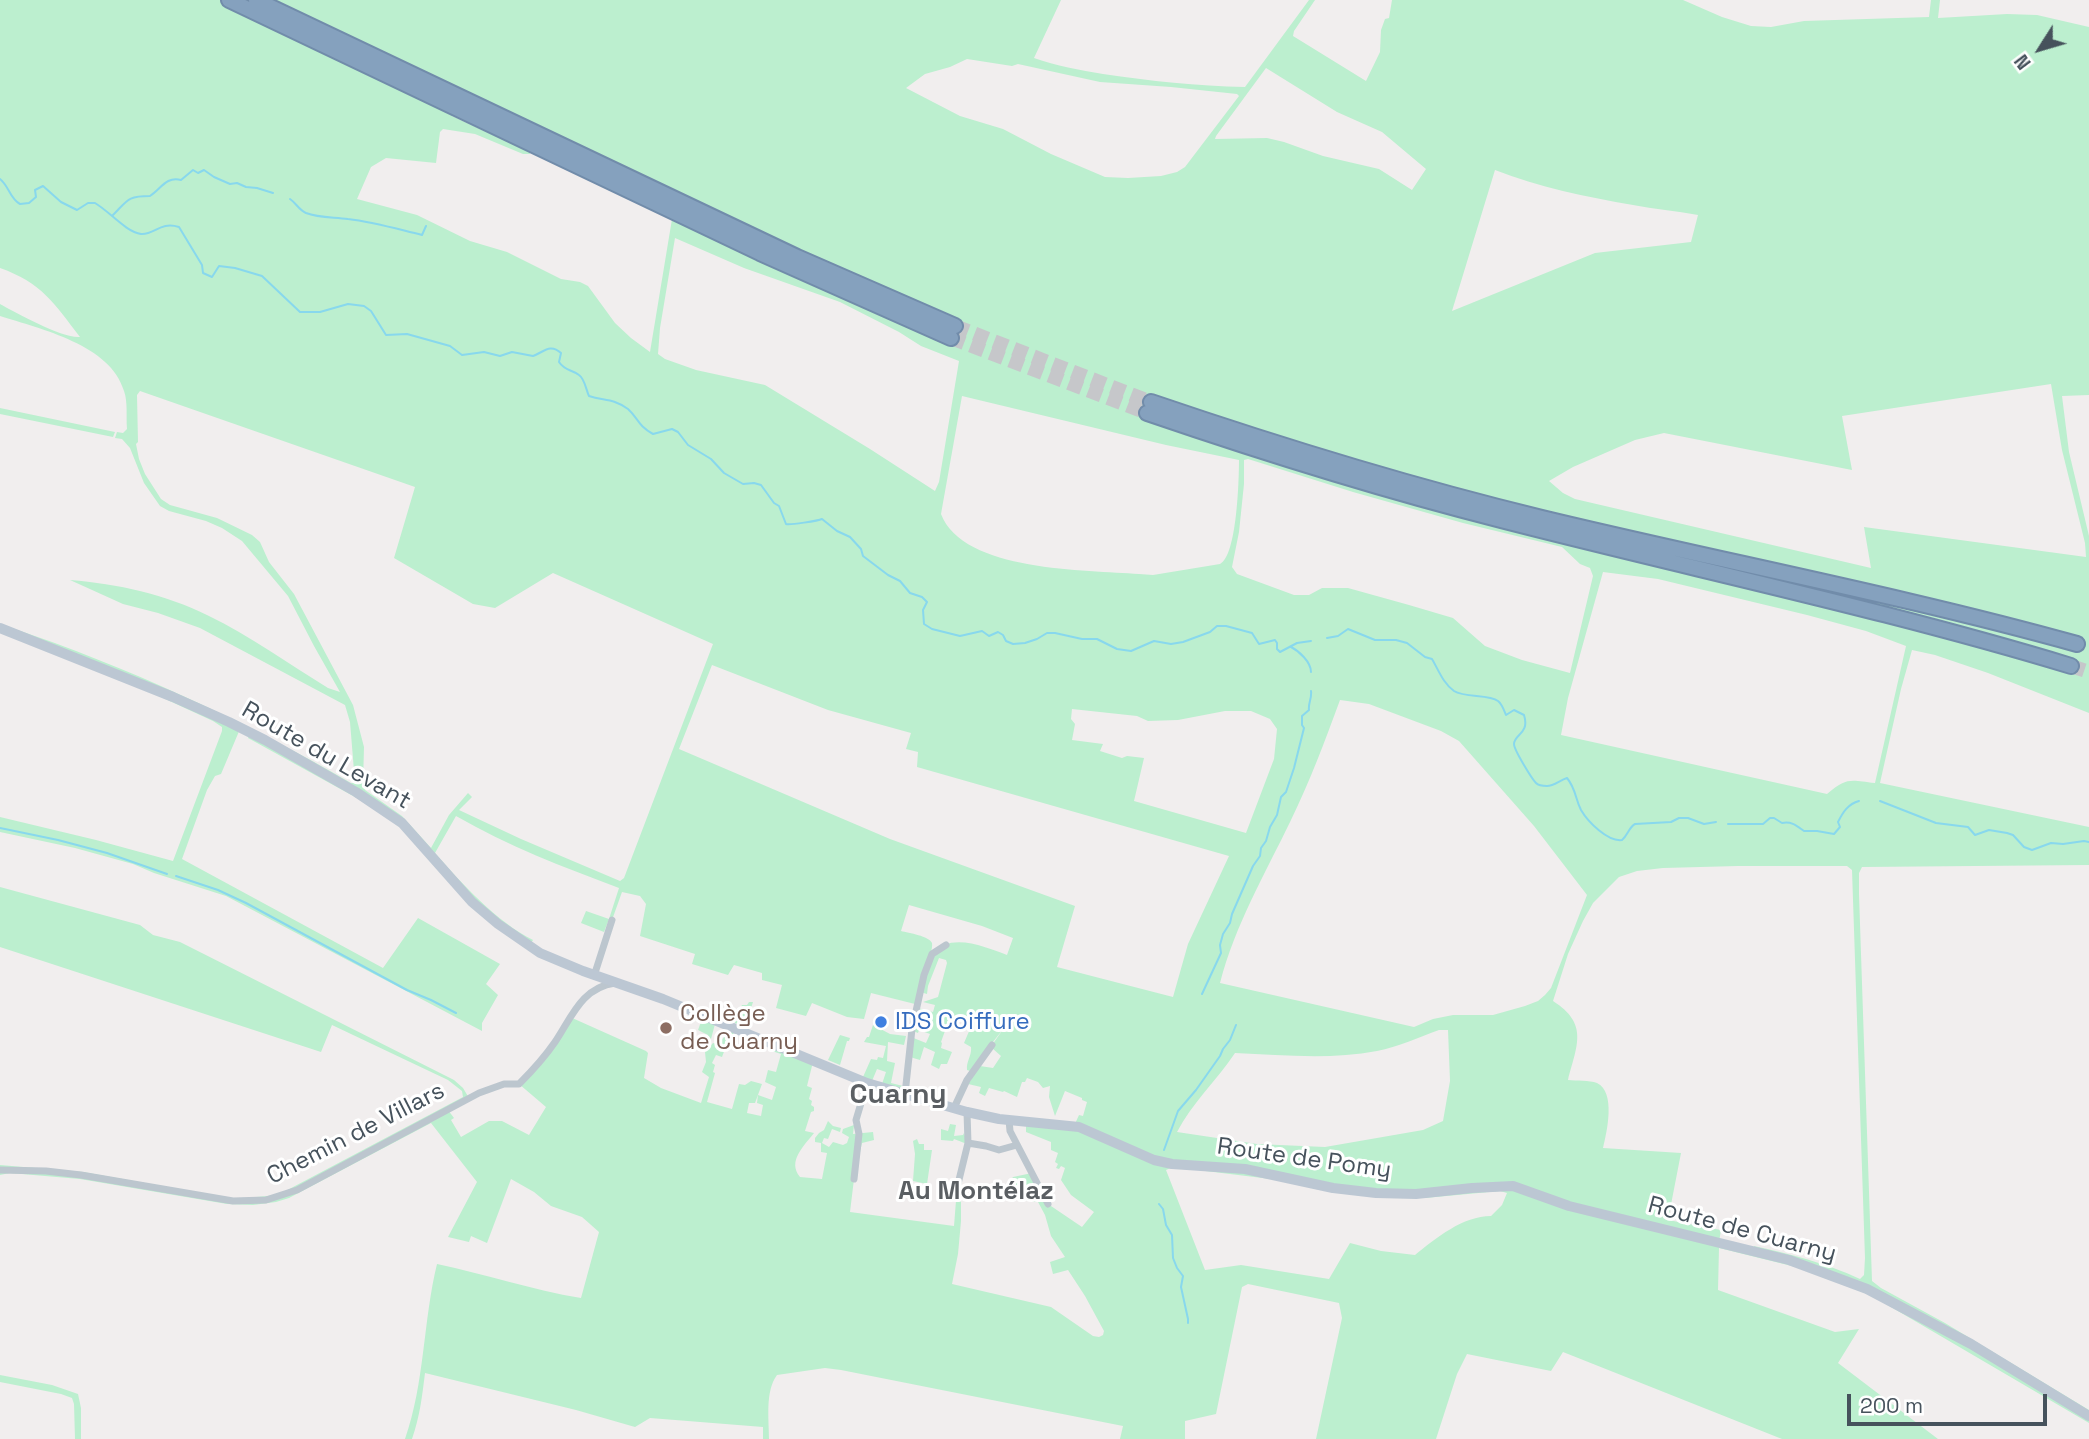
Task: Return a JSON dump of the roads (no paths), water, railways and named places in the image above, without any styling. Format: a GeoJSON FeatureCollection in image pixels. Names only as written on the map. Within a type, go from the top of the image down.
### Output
{"type":"FeatureCollection","features":[{"type":"Feature","properties":{"kind":"highway"},"geometry":{"type":"LineString","coordinates":[[229,0],[825,283],[953,332],[256,0]]}},
{"type":"Feature","properties":{"kind":"highway"},"geometry":{"type":"LineString","coordinates":[[2071,667],[1888,615],[1418,498],[1279,457],[1149,407],[1472,500],[1928,605],[2077,644]]}},
{"type":"Feature","properties":{"kind":"street","name":"Route du Levant"},"geometry":{"type":"LineString","coordinates":[[0,628],[173,697],[253,734],[318,769],[402,823],[462,892],[498,924],[540,953],[663,999],[867,1083],[967,1112],[1009,1121]]}},
{"type":"Feature","properties":{"kind":"street"},"geometry":{"type":"LineString","coordinates":[[588,993],[595,982],[591,974],[612,920]]}},
{"type":"Feature","properties":{"kind":"street"},"geometry":{"type":"LineString","coordinates":[[905,1094],[912,1029],[924,975],[932,954],[946,945]]}},
{"type":"Feature","properties":{"kind":"street"},"geometry":{"type":"LineString","coordinates":[[588,993],[600,986],[617,983]]}},
{"type":"Feature","properties":{"kind":"street","name":"Chemin de Villars"},"geometry":{"type":"LineString","coordinates":[[0,1170],[81,1175],[215,1199],[265,1200],[287,1194],[479,1093],[505,1084],[519,1084],[544,1056],[588,993]]}},
{"type":"Feature","properties":{"kind":"street"},"geometry":{"type":"LineString","coordinates":[[954,1108],[967,1080],[992,1045]]}},
{"type":"Feature","properties":{"kind":"street"},"geometry":{"type":"LineString","coordinates":[[854,1179],[859,1134],[856,1120],[867,1083]]}},
{"type":"Feature","properties":{"kind":"street"},"geometry":{"type":"LineString","coordinates":[[957,1188],[968,1143],[967,1112]]}},
{"type":"Feature","properties":{"kind":"street"},"geometry":{"type":"LineString","coordinates":[[1009,1121],[1017,1145],[1048,1204]]}},
{"type":"Feature","properties":{"kind":"street","name":"Route de Pomy"},"geometry":{"type":"LineString","coordinates":[[1009,1121],[1074,1126],[1154,1160],[1172,1164],[1245,1169],[1332,1188],[1416,1194],[1502,1186],[1522,1189]]}},
{"type":"Feature","properties":{"kind":"street"},"geometry":{"type":"LineString","coordinates":[[968,1143],[1002,1151],[1017,1145]]}},
{"type":"Feature","properties":{"kind":"street","name":"Route de Cuarny"},"geometry":{"type":"LineString","coordinates":[[1522,1189],[1569,1206],[1789,1261],[1867,1289],[1971,1344],[2089,1416]]}},
{"type":"Feature","properties":{"kind":"waterway"},"geometry":{"type":"LineString","coordinates":[[113,215],[128,200],[150,196],[168,181],[181,180],[193,170],[198,173],[204,170],[230,184],[237,183],[273,193]]}},
{"type":"Feature","properties":{"kind":"waterway"},"geometry":{"type":"LineString","coordinates":[[0,179],[20,204],[29,203],[36,197],[35,190],[43,186],[61,202],[77,210],[88,203],[95,203],[141,234],[167,226],[179,227],[202,265],[203,273],[212,277],[219,266],[262,276],[300,312],[320,312],[348,304],[364,306],[371,311],[386,335],[407,334],[450,346],[462,355],[484,352],[500,356],[512,352],[533,356],[547,349],[557,350],[561,353],[559,362],[581,377],[589,396],[623,405],[653,434],[672,429],[678,432],[688,445],[711,459],[724,473],[743,484],[761,485],[779,506],[786,524],[822,519],[850,537],[861,549],[863,556],[900,581],[910,593],[927,602],[923,610],[924,624],[932,629],[960,636],[982,631],[989,636],[998,632],[1013,644],[1055,633],[1082,639],[1097,639],[1117,649],[1131,651],[1154,641],[1171,644],[1183,642],[1210,632],[1217,626],[1252,633],[1259,644],[1275,640],[1280,652],[1297,643],[1311,641]]}},
{"type":"Feature","properties":{"kind":"waterway"},"geometry":{"type":"LineString","coordinates":[[290,199],[304,212],[316,216],[367,222],[422,235],[426,226]]}},
{"type":"Feature","properties":{"kind":"waterway"},"geometry":{"type":"LineString","coordinates":[[1327,638],[1338,636],[1348,629],[1375,640],[1407,643],[1432,659],[1444,681],[1454,691],[1494,699],[1501,704],[1506,715],[1514,710],[1524,715],[1525,726],[1514,744],[1534,780],[1547,786],[1567,778],[1584,815],[1611,838],[1622,840],[1635,824],[1671,822],[1679,818],[1688,818],[1704,824],[1716,822]]}},
{"type":"Feature","properties":{"kind":"waterway"},"geometry":{"type":"LineString","coordinates":[[1291,647],[1304,657],[1311,672]]}},
{"type":"Feature","properties":{"kind":"waterway"},"geometry":{"type":"LineString","coordinates":[[1202,994],[1221,953],[1223,934],[1260,856],[1261,848],[1277,815],[1281,797],[1286,792],[1304,728],[1302,716],[1309,710],[1311,691]]}},
{"type":"Feature","properties":{"kind":"waterway"},"geometry":{"type":"LineString","coordinates":[[1728,824],[1763,824],[1774,818],[1782,823],[1794,824],[1804,831],[1834,834],[1840,827],[1838,822],[1844,812],[1859,801]]}},
{"type":"Feature","properties":{"kind":"waterway"},"geometry":{"type":"LineString","coordinates":[[1880,801],[1936,823],[1968,827],[1975,835],[1989,830],[2007,833],[2032,850],[2051,843],[2089,842]]}},
{"type":"Feature","properties":{"kind":"waterway"},"geometry":{"type":"LineString","coordinates":[[0,828],[107,853],[167,874]]}},
{"type":"Feature","properties":{"kind":"waterway"},"geometry":{"type":"LineString","coordinates":[[176,876],[246,903],[407,990],[456,1013]]}},
{"type":"Feature","properties":{"kind":"waterway"},"geometry":{"type":"LineString","coordinates":[[1164,1150],[1178,1111],[1220,1056],[1236,1025]]}},
{"type":"Feature","properties":{"kind":"waterway"},"geometry":{"type":"LineString","coordinates":[[1159,1204],[1172,1235],[1173,1258],[1183,1276],[1181,1287],[1188,1323]]}},
{"type":"Feature","properties":{"kind":"tunnel"},"geometry":{"type":"LineString","coordinates":[[955,326],[1151,402]]}},
{"type":"Feature","properties":{"kind":"tunnel"},"geometry":{"type":"LineString","coordinates":[[951,338],[1147,413]]}},
{"type":"Feature","properties":{"kind":"tunnel"},"geometry":{"type":"LineString","coordinates":[[2071,666],[2089,672]]}},
{"type":"Feature","properties":{"kind":"place","name":"IDS Coiffure"},"geometry":{"type":"Point","coordinates":[881,1022]}},
{"type":"Feature","properties":{"kind":"place","name":"Collège de Cuarny"},"geometry":{"type":"Point","coordinates":[666,1028]}},
{"type":"Feature","properties":{"kind":"district","name":"Cuarny"},"geometry":{"type":"Point","coordinates":[898,1095]}},
{"type":"Feature","properties":{"kind":"district","name":"Au Montélaz"},"geometry":{"type":"Point","coordinates":[976,1192]}}]}
